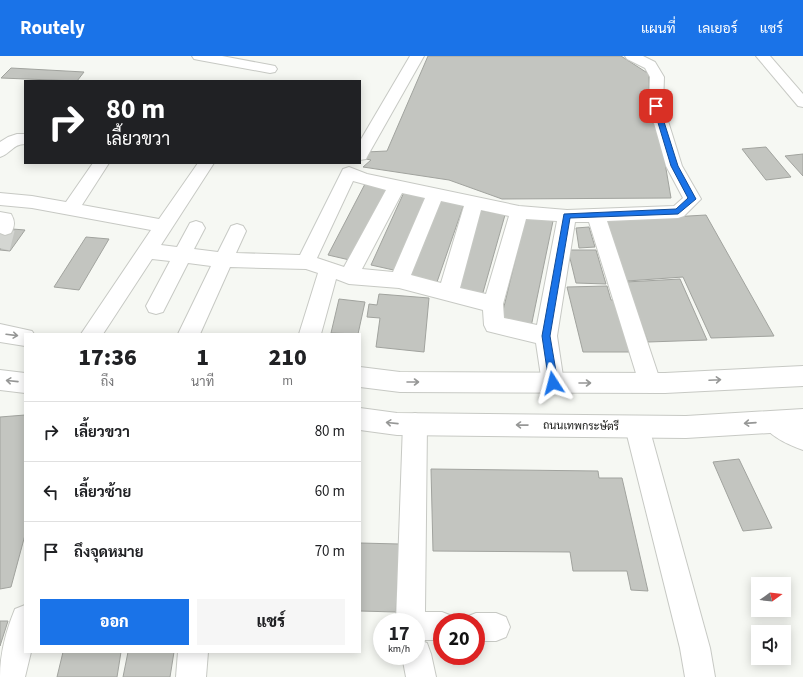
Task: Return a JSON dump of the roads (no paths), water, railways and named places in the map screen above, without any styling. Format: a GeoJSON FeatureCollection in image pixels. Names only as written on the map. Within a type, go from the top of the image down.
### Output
{"type":"FeatureCollection","features":[{"type":"Feature","properties":{"kind":"main road"},"geometry":{"type":"LineString","coordinates":[[199,56],[266,75],[278,56]]}},
{"type":"Feature","properties":{"kind":"main road"},"geometry":{"type":"LineString","coordinates":[[361,153],[417,56]]}},
{"type":"Feature","properties":{"kind":"main road"},"geometry":{"type":"LineString","coordinates":[[306,262],[352,168],[363,179],[519,212],[567,216],[678,212],[692,199],[674,166],[656,106],[657,76],[650,65],[632,56]]}},
{"type":"Feature","properties":{"kind":"main road"},"geometry":{"type":"LineString","coordinates":[[763,56],[803,103]]}},
{"type":"Feature","properties":{"kind":"main road"},"geometry":{"type":"LineString","coordinates":[[0,152],[10,141],[18,138],[24,139]]}},
{"type":"Feature","properties":{"kind":"main road"},"geometry":{"type":"LineString","coordinates":[[70,209],[100,164]]}},
{"type":"Feature","properties":{"kind":"main road"},"geometry":{"type":"LineString","coordinates":[[93,333],[205,164]]}},
{"type":"Feature","properties":{"kind":"main road"},"geometry":{"type":"LineString","coordinates":[[349,276],[396,186]]}},
{"type":"Feature","properties":{"kind":"main road"},"geometry":{"type":"LineString","coordinates":[[399,280],[434,194]]}},
{"type":"Feature","properties":{"kind":"main road"},"geometry":{"type":"LineString","coordinates":[[0,199],[32,202],[164,226]]}},
{"type":"Feature","properties":{"kind":"main road"},"geometry":{"type":"LineString","coordinates":[[448,292],[474,202]]}},
{"type":"Feature","properties":{"kind":"main road"},"geometry":{"type":"LineString","coordinates":[[519,212],[493,304],[494,325],[546,336]]}},
{"type":"Feature","properties":{"kind":"main road"},"geometry":{"type":"LineString","coordinates":[[596,215],[650,383]]}},
{"type":"Feature","properties":{"kind":"main road"},"geometry":{"type":"LineString","coordinates":[[553,383],[546,336],[567,216]]}},
{"type":"Feature","properties":{"kind":"main road"},"geometry":{"type":"LineString","coordinates":[[156,306],[196,228]]}},
{"type":"Feature","properties":{"kind":"main road"},"geometry":{"type":"LineString","coordinates":[[189,333],[237,231]]}},
{"type":"Feature","properties":{"kind":"main road"},"geometry":{"type":"LineString","coordinates":[[148,251],[224,260],[306,262],[349,276],[399,280],[493,304]]}},
{"type":"Feature","properties":{"kind":"main road"},"geometry":{"type":"LineString","coordinates":[[310,333],[329,269]]}},
{"type":"Feature","properties":{"kind":"main road"},"geometry":{"type":"LineString","coordinates":[[0,334],[24,337]]}},
{"type":"Feature","properties":{"kind":"main road"},"geometry":{"type":"LineString","coordinates":[[361,377],[400,382],[650,383],[803,376]]}},
{"type":"Feature","properties":{"kind":"main road"},"geometry":{"type":"LineString","coordinates":[[0,380],[24,382]]}},
{"type":"Feature","properties":{"kind":"main road","name":"ถนนเทพกระษัตรี"},"geometry":{"type":"LineString","coordinates":[[361,419],[397,424],[686,427],[803,420]]}},
{"type":"Feature","properties":{"kind":"main road"},"geometry":{"type":"LineString","coordinates":[[774,422],[803,439]]}},
{"type":"Feature","properties":{"kind":"main road"},"geometry":{"type":"LineString","coordinates":[[410,613],[415,424]]}},
{"type":"Feature","properties":{"kind":"main road"},"geometry":{"type":"LineString","coordinates":[[637,426],[695,648],[700,677]]}},
{"type":"Feature","properties":{"kind":"main road"},"geometry":{"type":"LineString","coordinates":[[10,677],[24,623]]}},
{"type":"Feature","properties":{"kind":"main road"},"geometry":{"type":"LineString","coordinates":[[191,677],[193,653]]}},
{"type":"Feature","properties":{"kind":"main road"},"geometry":{"type":"LineString","coordinates":[[418,665],[421,677]]}},
{"type":"Feature","properties":{"kind":"tunnel"},"geometry":{"type":"LineString","coordinates":[[0,248],[5,228]]}}]}
